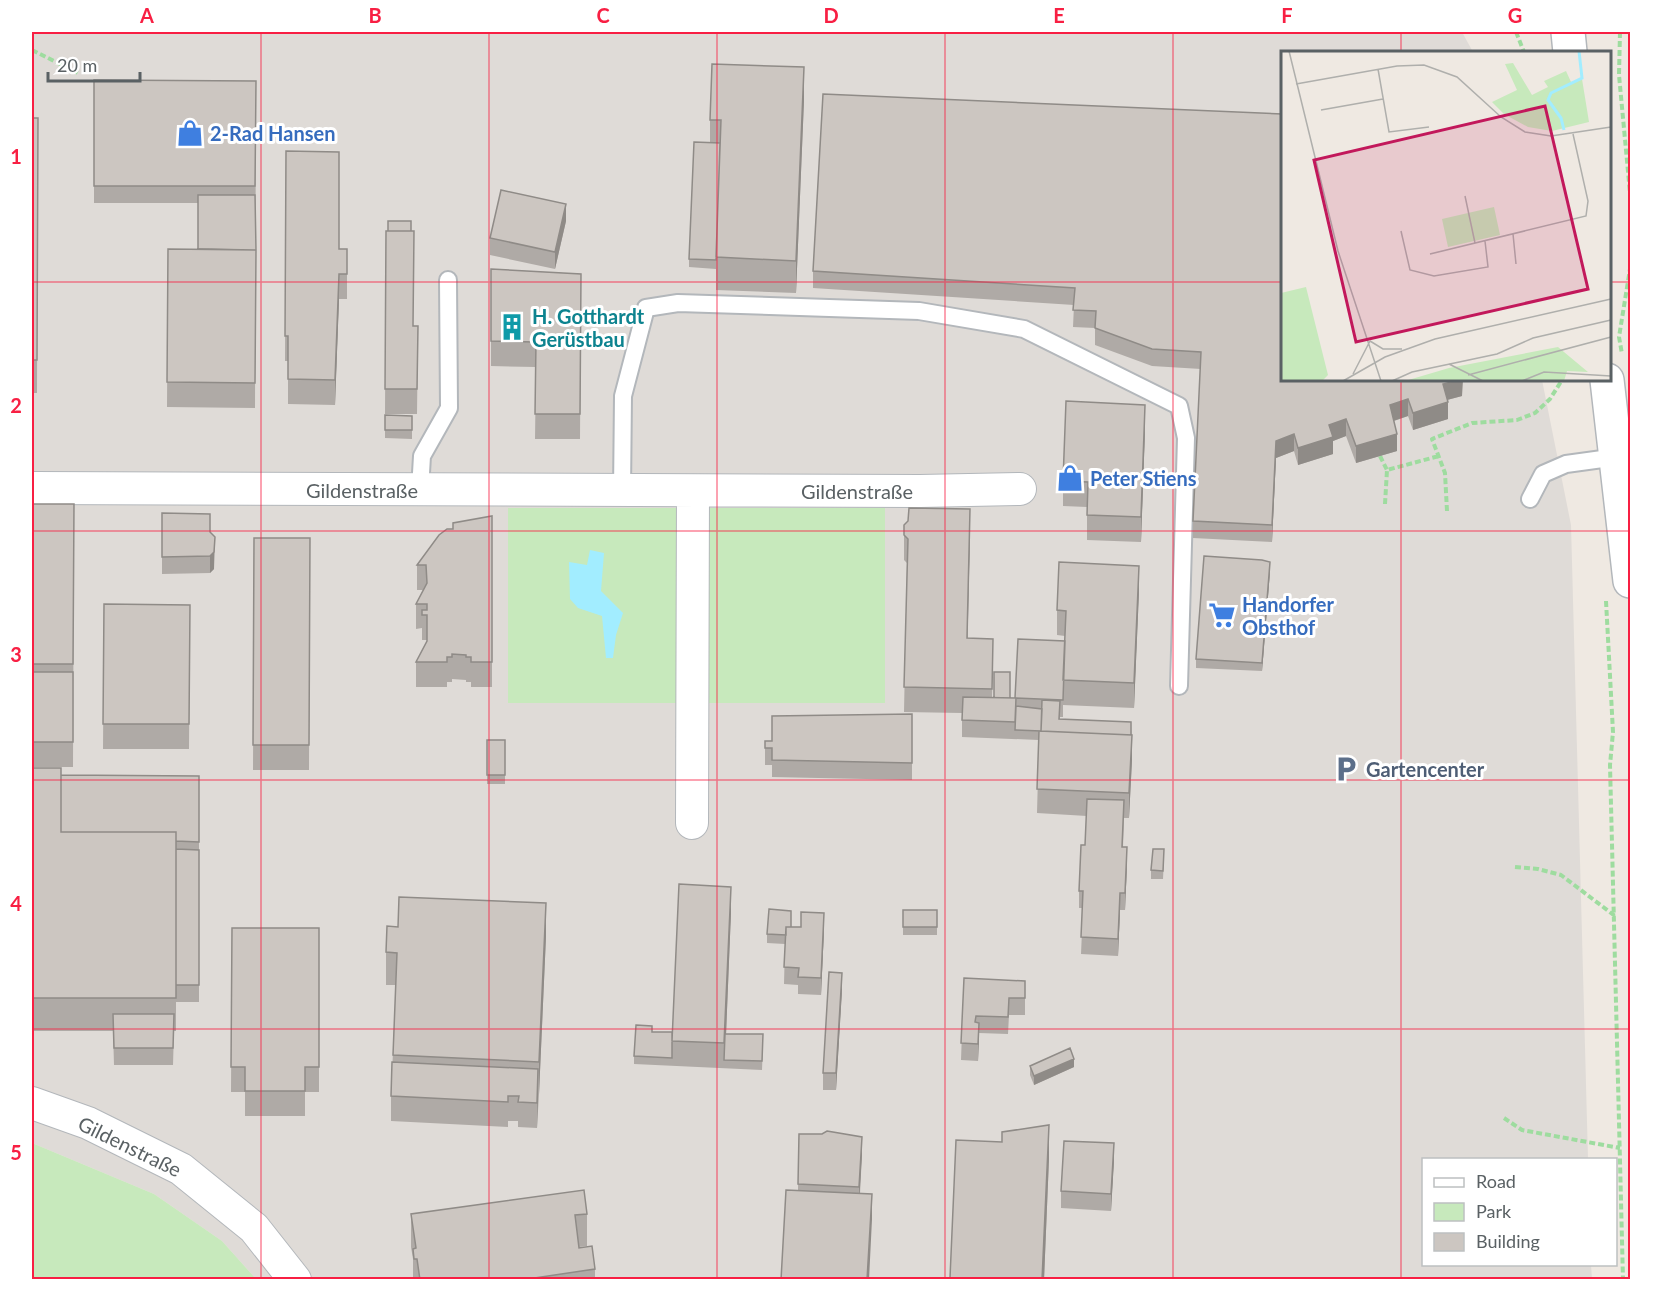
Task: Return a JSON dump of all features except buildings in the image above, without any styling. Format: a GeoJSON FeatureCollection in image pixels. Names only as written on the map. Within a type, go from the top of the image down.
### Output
{"type":"FeatureCollection","features":[{"type":"Feature","properties":{"kind":"street"},"geometry":{"type":"LineString","coordinates":[[1568,32],[1570,51]]}},
{"type":"Feature","properties":{"kind":"street"},"geometry":{"type":"LineString","coordinates":[[1615,369],[1617,457],[1630,581]]}},
{"type":"Feature","properties":{"kind":"street","name":"Gildenstraße"},"geometry":{"type":"LineString","coordinates":[[32,488],[622,491],[1020,489]]}},
{"type":"Feature","properties":{"kind":"street"},"geometry":{"type":"LineString","coordinates":[[692,823],[693,491]]}},
{"type":"Feature","properties":{"kind":"street","name":"Gildenstraße"},"geometry":{"type":"LineString","coordinates":[[32,1103],[88,1123],[181,1169],[254,1228],[295,1280]]}},
{"type":"Feature","properties":{"kind":"lane"},"geometry":{"type":"LineString","coordinates":[[420,490],[422,456],[449,408],[448,280]]}},
{"type":"Feature","properties":{"kind":"lane"},"geometry":{"type":"LineString","coordinates":[[622,491],[623,396],[646,308],[678,303],[919,311],[1024,329],[1179,406],[1186,438],[1179,686]]}},
{"type":"Feature","properties":{"kind":"lane"},"geometry":{"type":"LineString","coordinates":[[1530,499],[1543,474],[1566,464],[1617,457]]}},
{"type":"Feature","properties":{"kind":"path"},"geometry":{"type":"LineString","coordinates":[[1516,32],[1524,51]]}},
{"type":"Feature","properties":{"kind":"path"},"geometry":{"type":"LineString","coordinates":[[1615,369],[1630,269],[1630,193],[1619,75],[1620,32]]}},
{"type":"Feature","properties":{"kind":"path"},"geometry":{"type":"LineString","coordinates":[[32,50],[78,74]]}},
{"type":"Feature","properties":{"kind":"path"},"geometry":{"type":"LineString","coordinates":[[1447,511],[1445,473],[1432,439],[1472,423],[1517,420],[1535,413],[1550,399],[1561,381]]}},
{"type":"Feature","properties":{"kind":"path"},"geometry":{"type":"LineString","coordinates":[[1380,456],[1387,470],[1385,504]]}},
{"type":"Feature","properties":{"kind":"path"},"geometry":{"type":"LineString","coordinates":[[1387,470],[1439,456]]}},
{"type":"Feature","properties":{"kind":"path"},"geometry":{"type":"LineString","coordinates":[[1613,732],[1610,765],[1623,1280]]}},
{"type":"Feature","properties":{"kind":"path"},"geometry":{"type":"LineString","coordinates":[[1515,867],[1538,869],[1562,875],[1614,916]]}},
{"type":"Feature","properties":{"kind":"path"},"geometry":{"type":"LineString","coordinates":[[1504,1118],[1522,1130],[1620,1148]]}},
{"type":"Feature","properties":{"kind":"shaded area"},"geometry":{"type":"Polygon","coordinates":[[[32,32],[1462,32],[1472,51],[1281,51],[1281,381],[1542,381],[1571,525],[1588,1158],[1422,1158],[1422,1266],[1591,1266],[1592,1279],[256,1279],[222,1241],[154,1194],[32,1143],[32,32]]]}},
{"type":"Feature","properties":{"kind":"green space"},"geometry":{"type":"Polygon","coordinates":[[[508,508],[885,508],[885,703],[508,703],[508,508]]]}},
{"type":"Feature","properties":{"kind":"green space"},"geometry":{"type":"Polygon","coordinates":[[[32,1143],[154,1194],[222,1241],[256,1279],[32,1279],[32,1143]]]}},
{"type":"Feature","properties":{"kind":"water"},"geometry":{"type":"Polygon","coordinates":[[[590,550],[604,553],[601,591],[623,613],[616,635],[613,658],[606,658],[602,616],[578,608],[570,599],[569,562],[587,565],[590,550]]]}},
{"type":"Feature","properties":{"kind":"place","name":"2-Rad Hansen"},"geometry":{"type":"Point","coordinates":[190,133]}},
{"type":"Feature","properties":{"kind":"place","name":"H. Gotthardt Gerüstbau"},"geometry":{"type":"Point","coordinates":[512,327]}},
{"type":"Feature","properties":{"kind":"place","name":"Peter Stiens"},"geometry":{"type":"Point","coordinates":[1070,478]}},
{"type":"Feature","properties":{"kind":"place","name":"Handorfer Obsthof"},"geometry":{"type":"Point","coordinates":[1222,615]}},
{"type":"Feature","properties":{"kind":"place","name":"Gartencenter"},"geometry":{"type":"Point","coordinates":[1346,769]}}]}
